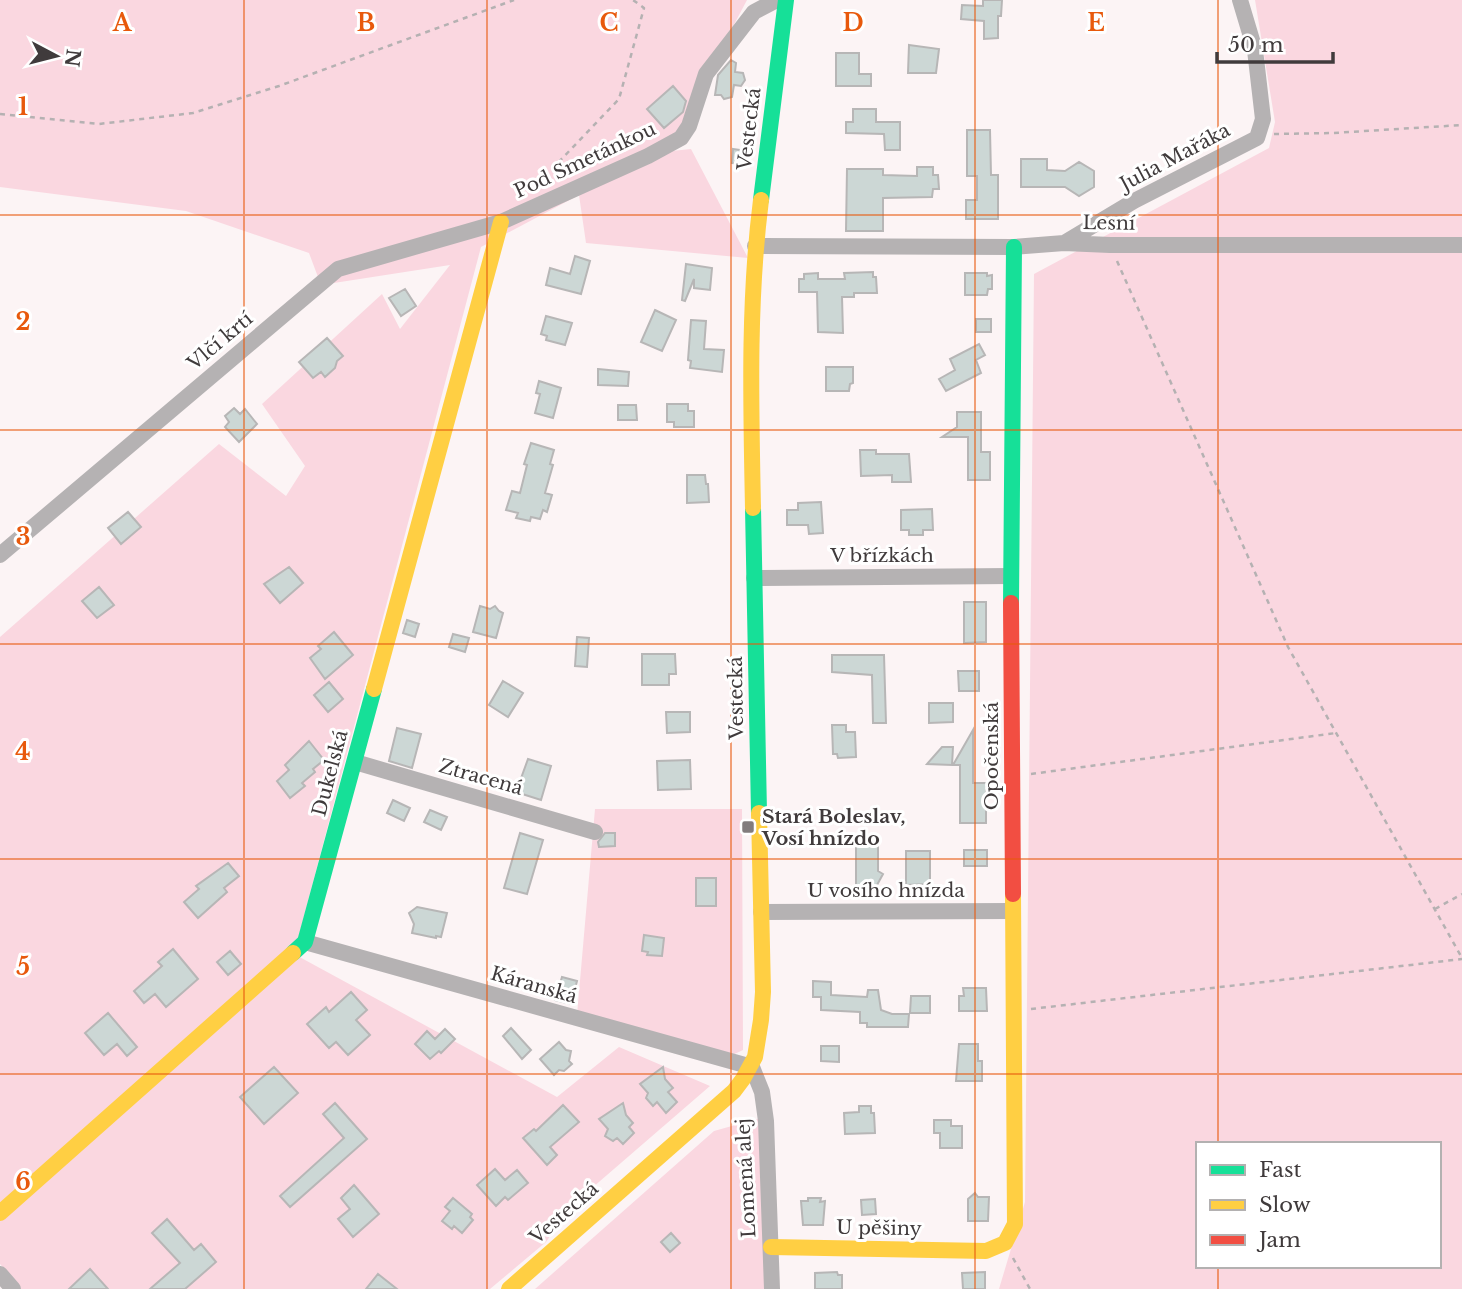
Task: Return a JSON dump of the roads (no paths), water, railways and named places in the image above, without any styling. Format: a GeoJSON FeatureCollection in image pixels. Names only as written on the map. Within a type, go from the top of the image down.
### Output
{"type":"FeatureCollection","features":[{"type":"Feature","properties":{"kind":"street","name":"Pod Smetánkou"},"geometry":{"type":"LineString","coordinates":[[501,222],[648,156],[681,138],[689,126],[706,74],[754,12],[777,0]]}},
{"type":"Feature","properties":{"kind":"street","name":"Vestecká"},"geometry":{"type":"LineString","coordinates":[[509,1289],[734,1091],[752,1068],[761,1027],[750,381],[755,246],[786,0]]}},
{"type":"Feature","properties":{"kind":"street","name":"Julia Mařáka"},"geometry":{"type":"LineString","coordinates":[[1063,243],[1134,201],[1257,138],[1263,119],[1262,105],[1255,50],[1240,0]]}},
{"type":"Feature","properties":{"kind":"street"},"geometry":{"type":"LineString","coordinates":[[1108,218],[1106,231],[1110,245]]}},
{"type":"Feature","properties":{"kind":"street","name":"Vlčí krtí"},"geometry":{"type":"LineString","coordinates":[[0,555],[338,270],[501,222]]}},
{"type":"Feature","properties":{"kind":"street","name":"Dukelská"},"geometry":{"type":"LineString","coordinates":[[305,942],[501,222]]}},
{"type":"Feature","properties":{"kind":"street","name":"Lesní"},"geometry":{"type":"LineString","coordinates":[[755,246],[1014,247],[1063,243],[1462,245]]}},
{"type":"Feature","properties":{"kind":"street","name":"Opočenská"},"geometry":{"type":"LineString","coordinates":[[986,1251],[1004,1243],[1015,1224],[1011,576],[1014,247]]}},
{"type":"Feature","properties":{"kind":"street","name":"V břízkách"},"geometry":{"type":"LineString","coordinates":[[754,578],[1011,576]]}},
{"type":"Feature","properties":{"kind":"street","name":"Ztracená"},"geometry":{"type":"LineString","coordinates":[[355,762],[595,831]]}},
{"type":"Feature","properties":{"kind":"street","name":"U vosího hnízda"},"geometry":{"type":"LineString","coordinates":[[761,912],[1012,911]]}},
{"type":"Feature","properties":{"kind":"street"},"geometry":{"type":"LineString","coordinates":[[0,1213],[305,942]]}},
{"type":"Feature","properties":{"kind":"street","name":"Káranská"},"geometry":{"type":"LineString","coordinates":[[305,942],[752,1068]]}},
{"type":"Feature","properties":{"kind":"street","name":"Lomená alej"},"geometry":{"type":"LineString","coordinates":[[752,1068],[762,1092],[766,1121],[772,1289]]}},
{"type":"Feature","properties":{"kind":"street","name":"U pěšiny"},"geometry":{"type":"LineString","coordinates":[[771,1247],[986,1251]]}},
{"type":"Feature","properties":{"kind":"street"},"geometry":{"type":"LineString","coordinates":[[0,1275],[13,1289]]}},
{"type":"Feature","properties":{"kind":"place","name":"Stará Boleslav, Vosí hnízdo"},"geometry":{"type":"Point","coordinates":[748,827]}}]}
